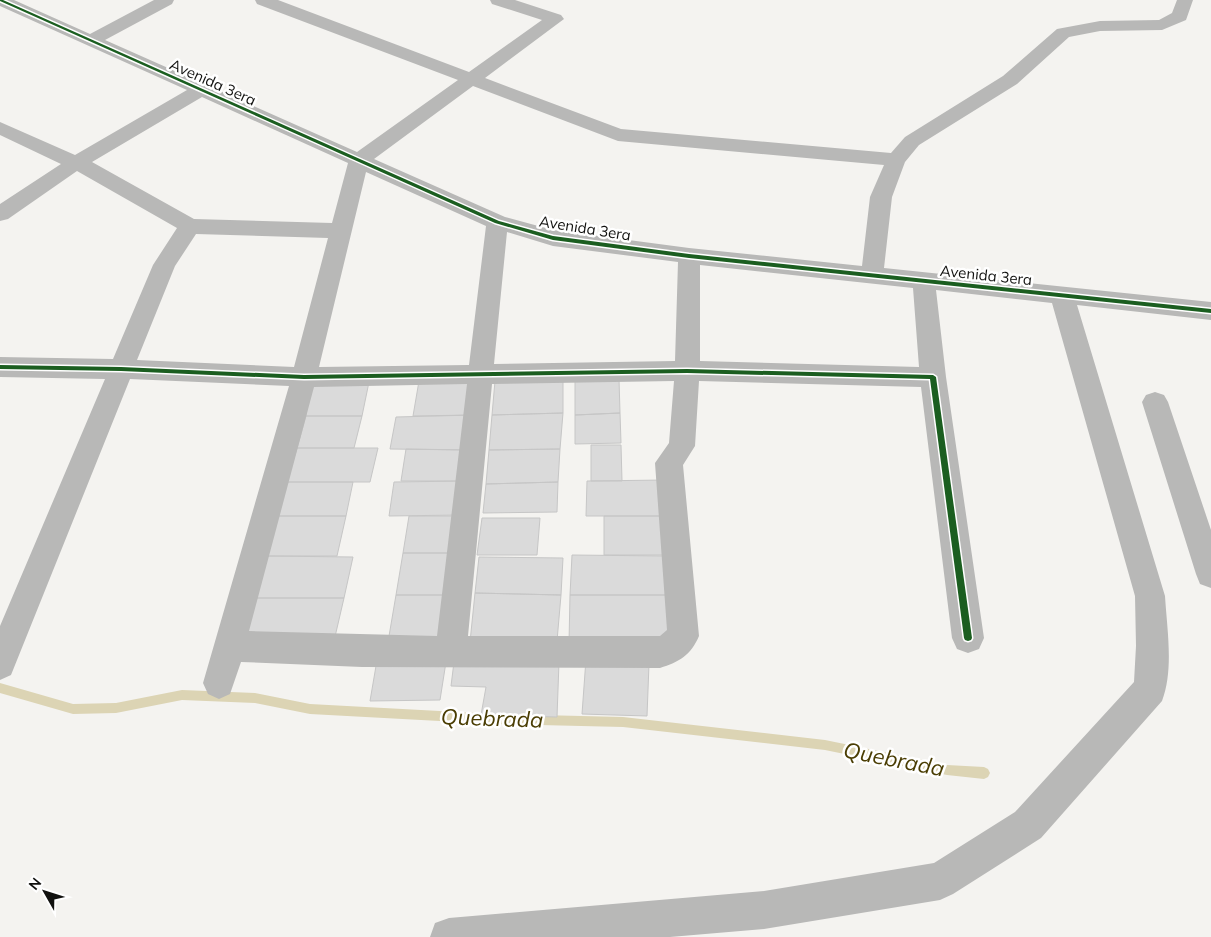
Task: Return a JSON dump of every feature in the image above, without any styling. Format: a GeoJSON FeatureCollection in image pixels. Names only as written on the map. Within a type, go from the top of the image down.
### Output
{"type":"FeatureCollection","features":[{"type":"Feature","properties":{"kind":"street","name":"Avenida 3era"},"geometry":{"type":"LineString","coordinates":[[0,0],[497,222],[553,238],[689,256],[1211,311]]}},
{"type":"Feature","properties":{"kind":"street"},"geometry":{"type":"LineString","coordinates":[[92,40],[166,0]]}},
{"type":"Feature","properties":{"kind":"street"},"geometry":{"type":"LineString","coordinates":[[263,0],[469,80],[618,135],[896,160]]}},
{"type":"Feature","properties":{"kind":"street"},"geometry":{"type":"LineString","coordinates":[[218,683],[304,377],[359,160],[555,19],[498,0]]}},
{"type":"Feature","properties":{"kind":"street"},"geometry":{"type":"LineString","coordinates":[[872,276],[881,197],[896,160],[912,141],[1010,80],[1063,33],[1100,26],[1162,25],[1180,16],[1185,0]]}},
{"type":"Feature","properties":{"kind":"street"},"geometry":{"type":"LineString","coordinates":[[0,214],[76,163],[201,90]]}},
{"type":"Feature","properties":{"kind":"street"},"geometry":{"type":"LineString","coordinates":[[0,128],[76,163],[190,226],[340,231]]}},
{"type":"Feature","properties":{"kind":"street"},"geometry":{"type":"LineString","coordinates":[[451,651],[482,376],[497,222]]}},
{"type":"Feature","properties":{"kind":"street"},"geometry":{"type":"LineString","coordinates":[[0,664],[164,264],[190,226]]}},
{"type":"Feature","properties":{"kind":"street"},"geometry":{"type":"LineString","coordinates":[[229,646],[362,652],[660,652],[670,649],[683,636],[669,463],[682,446],[687,371],[689,256]]}},
{"type":"Feature","properties":{"kind":"street"},"geometry":{"type":"LineString","coordinates":[[924,282],[933,377],[968,638]]}},
{"type":"Feature","properties":{"kind":"street"},"geometry":{"type":"LineString","coordinates":[[449,937],[764,910],[940,882],[1028,825],[1150,689],[1152,646],[1150,596],[1062,296]]}},
{"type":"Feature","properties":{"kind":"street"},"geometry":{"type":"LineString","coordinates":[[0,367],[120,369],[304,377],[482,376],[687,371],[933,377]]}},
{"type":"Feature","properties":{"kind":"street"},"geometry":{"type":"LineString","coordinates":[[1155,402],[1211,574]]}},
{"type":"Feature","properties":{"kind":"building"},"geometry":{"type":"Polygon","coordinates":[[[477,379],[473,415],[413,416],[419,381],[477,379]]]}},
{"type":"Feature","properties":{"kind":"building"},"geometry":{"type":"Polygon","coordinates":[[[619,379],[620,413],[575,415],[575,380],[619,379]]]}},
{"type":"Feature","properties":{"kind":"building"},"geometry":{"type":"Polygon","coordinates":[[[563,380],[563,413],[492,415],[495,381],[563,380]]]}},
{"type":"Feature","properties":{"kind":"building"},"geometry":{"type":"Polygon","coordinates":[[[310,382],[369,382],[362,416],[306,416],[310,382]]]}},
{"type":"Feature","properties":{"kind":"building"},"geometry":{"type":"Polygon","coordinates":[[[563,413],[560,449],[489,450],[492,415],[563,413]]]}},
{"type":"Feature","properties":{"kind":"building"},"geometry":{"type":"Polygon","coordinates":[[[620,413],[621,443],[575,444],[575,415],[620,413]]]}},
{"type":"Feature","properties":{"kind":"building"},"geometry":{"type":"Polygon","coordinates":[[[473,415],[469,450],[390,449],[396,417],[473,415]]]}},
{"type":"Feature","properties":{"kind":"building"},"geometry":{"type":"Polygon","coordinates":[[[306,416],[362,416],[354,448],[297,448],[306,416]]]}},
{"type":"Feature","properties":{"kind":"building"},"geometry":{"type":"Polygon","coordinates":[[[591,445],[621,445],[622,481],[591,481],[591,445]]]}},
{"type":"Feature","properties":{"kind":"building"},"geometry":{"type":"Polygon","coordinates":[[[297,448],[378,448],[370,482],[287,482],[297,448]]]}},
{"type":"Feature","properties":{"kind":"building"},"geometry":{"type":"Polygon","coordinates":[[[406,449],[469,450],[465,481],[401,481],[406,449]]]}},
{"type":"Feature","properties":{"kind":"building"},"geometry":{"type":"Polygon","coordinates":[[[560,449],[558,482],[486,484],[489,450],[560,449]]]}},
{"type":"Feature","properties":{"kind":"building"},"geometry":{"type":"Polygon","coordinates":[[[666,480],[668,516],[586,516],[587,481],[666,480]]]}},
{"type":"Feature","properties":{"kind":"building"},"geometry":{"type":"Polygon","coordinates":[[[465,481],[461,515],[389,516],[394,482],[465,481]]]}},
{"type":"Feature","properties":{"kind":"building"},"geometry":{"type":"Polygon","coordinates":[[[287,482],[353,482],[346,516],[278,516],[287,482]]]}},
{"type":"Feature","properties":{"kind":"building"},"geometry":{"type":"Polygon","coordinates":[[[558,482],[557,512],[483,513],[486,484],[558,482]]]}},
{"type":"Feature","properties":{"kind":"building"},"geometry":{"type":"Polygon","coordinates":[[[278,516],[346,516],[337,556],[267,556],[278,516]]]}},
{"type":"Feature","properties":{"kind":"building"},"geometry":{"type":"Polygon","coordinates":[[[409,516],[462,516],[457,553],[403,553],[409,516]]]}},
{"type":"Feature","properties":{"kind":"building"},"geometry":{"type":"Polygon","coordinates":[[[604,516],[668,516],[670,555],[604,555],[604,516]]]}},
{"type":"Feature","properties":{"kind":"building"},"geometry":{"type":"Polygon","coordinates":[[[482,518],[540,518],[537,555],[477,555],[482,518]]]}},
{"type":"Feature","properties":{"kind":"building"},"geometry":{"type":"Polygon","coordinates":[[[403,553],[457,553],[452,595],[396,595],[403,553]]]}},
{"type":"Feature","properties":{"kind":"building"},"geometry":{"type":"Polygon","coordinates":[[[572,555],[666,556],[668,595],[570,595],[572,555]]]}},
{"type":"Feature","properties":{"kind":"building"},"geometry":{"type":"Polygon","coordinates":[[[267,556],[353,557],[344,598],[255,598],[267,556]]]}},
{"type":"Feature","properties":{"kind":"building"},"geometry":{"type":"Polygon","coordinates":[[[479,557],[563,558],[561,595],[475,593],[479,557]]]}},
{"type":"Feature","properties":{"kind":"building"},"geometry":{"type":"Polygon","coordinates":[[[475,593],[561,595],[557,641],[470,642],[475,593]]]}},
{"type":"Feature","properties":{"kind":"building"},"geometry":{"type":"Polygon","coordinates":[[[396,595],[452,595],[445,642],[388,642],[396,595]]]}},
{"type":"Feature","properties":{"kind":"building"},"geometry":{"type":"Polygon","coordinates":[[[570,595],[668,595],[672,643],[569,643],[570,595]]]}},
{"type":"Feature","properties":{"kind":"building"},"geometry":{"type":"Polygon","coordinates":[[[255,598],[344,598],[334,641],[243,640],[255,598]]]}},
{"type":"Feature","properties":{"kind":"building"},"geometry":{"type":"Polygon","coordinates":[[[586,659],[649,664],[647,716],[582,714],[586,659]]]}},
{"type":"Feature","properties":{"kind":"building"},"geometry":{"type":"Polygon","coordinates":[[[446,662],[440,700],[370,701],[376,666],[446,662]]]}},
{"type":"Feature","properties":{"kind":"building"},"geometry":{"type":"Polygon","coordinates":[[[454,662],[559,662],[557,717],[481,715],[486,687],[451,686],[454,662]]]}},
{"type":"Feature","properties":{"kind":"waterway","name":"Quebrada"},"geometry":{"type":"LineString","coordinates":[[0,688],[73,709],[116,708],[182,695],[255,698],[310,709],[495,719],[623,722],[825,745],[947,770],[984,773]]}},
{"type":"Feature","properties":{"kind":"cycle path"},"geometry":{"type":"LineString","coordinates":[[0,0],[497,222],[553,238],[689,256],[1211,311]]}},
{"type":"Feature","properties":{"kind":"cycle path"},"geometry":{"type":"LineString","coordinates":[[0,367],[121,369],[304,377],[687,371],[933,377],[968,638]]}}]}
